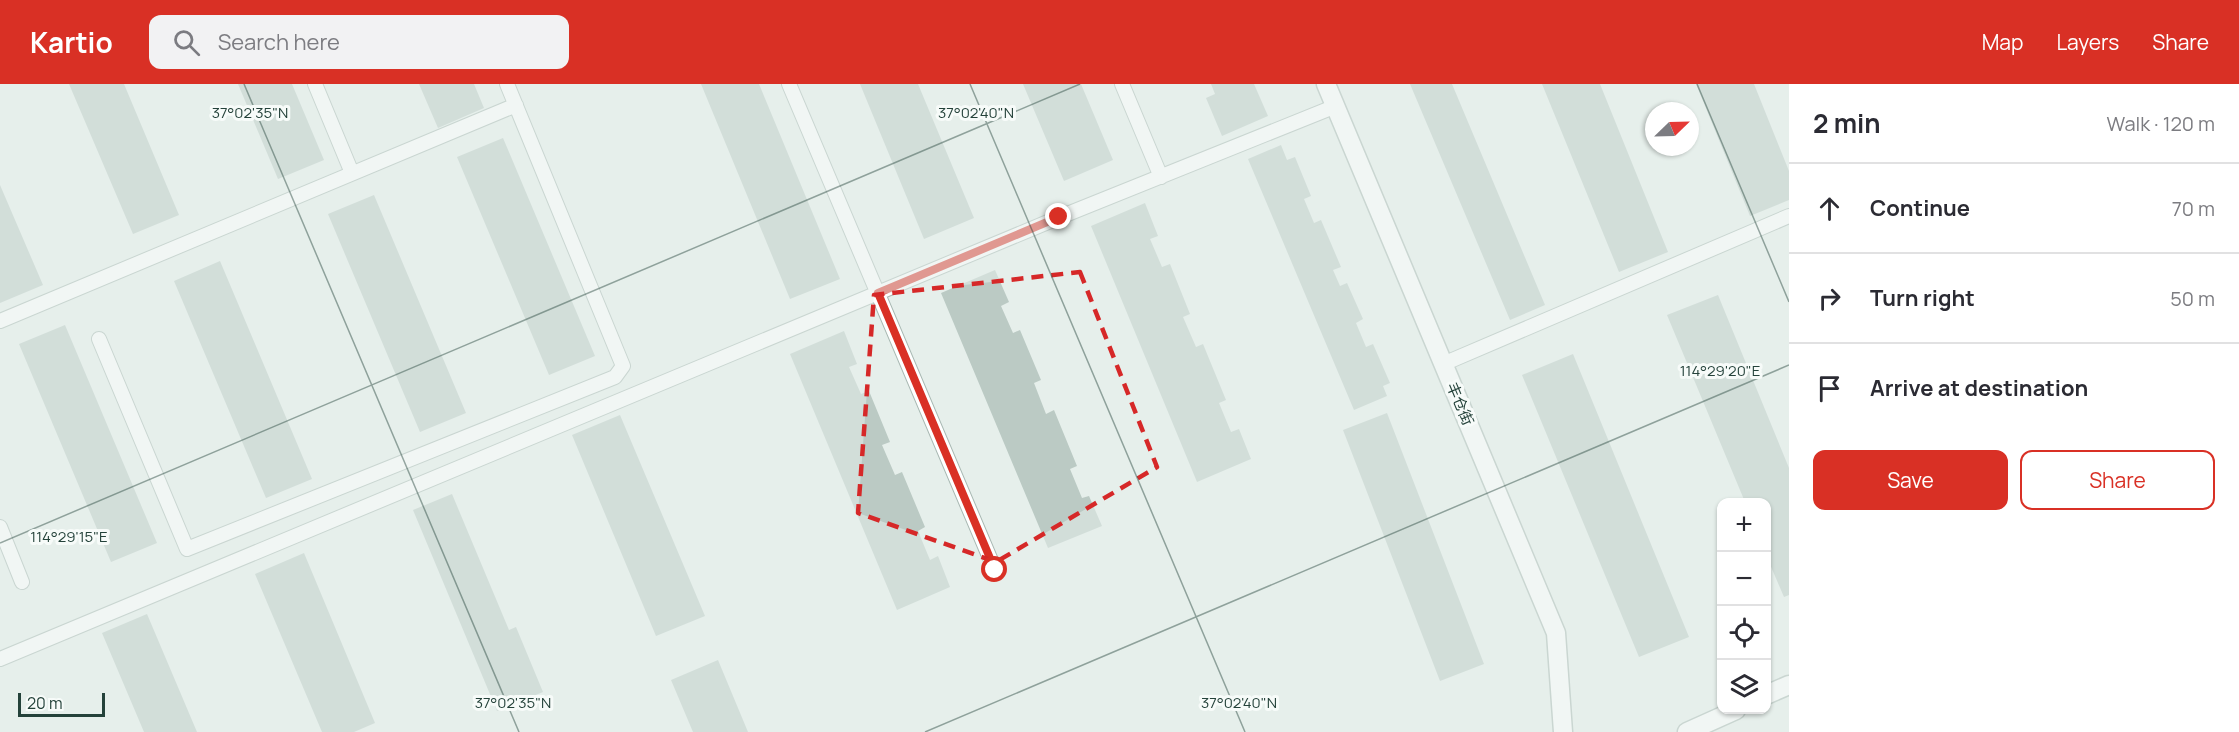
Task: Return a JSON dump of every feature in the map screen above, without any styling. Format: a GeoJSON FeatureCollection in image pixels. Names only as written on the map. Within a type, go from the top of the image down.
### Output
{"type":"FeatureCollection","features":[{"type":"Feature","properties":{"kind":"street","name":"丰仓街"},"geometry":{"type":"LineString","coordinates":[[1326,84],[1556,633],[1563,732]]}},
{"type":"Feature","properties":{"kind":"street"},"geometry":{"type":"LineString","coordinates":[[1771,693],[1789,685]]}},
{"type":"Feature","properties":{"kind":"street"},"geometry":{"type":"LineString","coordinates":[[1687,732],[1727,714]]}},
{"type":"Feature","properties":{"kind":"lane"},"geometry":{"type":"LineString","coordinates":[[315,84],[352,173]]}},
{"type":"Feature","properties":{"kind":"lane"},"geometry":{"type":"LineString","coordinates":[[99,339],[187,549],[615,376],[623,366],[507,84]]}},
{"type":"Feature","properties":{"kind":"lane"},"geometry":{"type":"LineString","coordinates":[[789,84],[995,570]]}},
{"type":"Feature","properties":{"kind":"lane"},"geometry":{"type":"LineString","coordinates":[[1122,84],[1161,177]]}},
{"type":"Feature","properties":{"kind":"lane"},"geometry":{"type":"LineString","coordinates":[[0,321],[516,105]]}},
{"type":"Feature","properties":{"kind":"lane"},"geometry":{"type":"LineString","coordinates":[[0,659],[878,293],[1336,106]]}},
{"type":"Feature","properties":{"kind":"lane"},"geometry":{"type":"LineString","coordinates":[[1443,364],[1789,216]]}},
{"type":"Feature","properties":{"kind":"lane"},"geometry":{"type":"LineString","coordinates":[[0,527],[22,582]]}},
{"type":"Feature","properties":{"kind":"highlighted area"},"geometry":{"type":"Polygon","coordinates":[[[1080,272],[1157,467],[996,562],[858,513],[874,295],[1080,272]]]}},
{"type":"Feature","properties":{"kind":"building"},"geometry":{"type":"Polygon","coordinates":[[[69,84],[124,84],[179,215],[133,234],[69,84]]]}},
{"type":"Feature","properties":{"kind":"building"},"geometry":{"type":"Polygon","coordinates":[[[238,84],[292,84],[324,160],[278,179],[238,84]]]}},
{"type":"Feature","properties":{"kind":"building"},"geometry":{"type":"Polygon","coordinates":[[[419,84],[474,84],[484,108],[438,128],[419,84]]]}},
{"type":"Feature","properties":{"kind":"building"},"geometry":{"type":"Polygon","coordinates":[[[701,84],[759,84],[840,279],[790,299],[701,84]]]}},
{"type":"Feature","properties":{"kind":"building"},"geometry":{"type":"Polygon","coordinates":[[[860,84],[918,84],[974,218],[924,239],[860,84]]]}},
{"type":"Feature","properties":{"kind":"building"},"geometry":{"type":"Polygon","coordinates":[[[1023,84],[1081,84],[1113,160],[1064,181],[1023,84]]]}},
{"type":"Feature","properties":{"kind":"building"},"geometry":{"type":"Polygon","coordinates":[[[1211,84],[1254,84],[1268,116],[1222,136],[1206,98],[1215,94],[1211,84]]]}},
{"type":"Feature","properties":{"kind":"building"},"geometry":{"type":"Polygon","coordinates":[[[1410,84],[1452,84],[1545,305],[1510,320],[1410,84]]]}},
{"type":"Feature","properties":{"kind":"building"},"geometry":{"type":"Polygon","coordinates":[[[1542,84],[1600,84],[1668,252],[1619,272],[1542,84]]]}},
{"type":"Feature","properties":{"kind":"building"},"geometry":{"type":"Polygon","coordinates":[[[1696,84],[1754,84],[1789,171],[1789,200],[1750,216],[1696,84]]]}},
{"type":"Feature","properties":{"kind":"building"},"geometry":{"type":"Polygon","coordinates":[[[503,138],[595,356],[549,375],[457,157],[503,138]]]}},
{"type":"Feature","properties":{"kind":"building"},"geometry":{"type":"Polygon","coordinates":[[[1281,145],[1287,160],[1295,157],[1311,196],[1304,199],[1314,223],[1321,220],[1341,267],[1333,270],[1340,286],[1347,283],[1363,319],[1356,323],[1366,347],[1373,344],[1390,383],[1383,386],[1387,396],[1354,410],[1248,159],[1281,145]]]}},
{"type":"Feature","properties":{"kind":"building"},"geometry":{"type":"Polygon","coordinates":[[[0,185],[43,285],[0,303],[0,185]]]}},
{"type":"Feature","properties":{"kind":"building"},"geometry":{"type":"Polygon","coordinates":[[[374,195],[466,413],[420,432],[328,214],[374,195]]]}},
{"type":"Feature","properties":{"kind":"building"},"geometry":{"type":"Polygon","coordinates":[[[1145,203],[1158,236],[1150,239],[1162,267],[1170,264],[1190,314],[1183,317],[1196,347],[1203,344],[1226,400],[1219,403],[1231,432],[1239,429],[1251,459],[1197,482],[1091,226],[1145,203]]]}},
{"type":"Feature","properties":{"kind":"building"},"geometry":{"type":"Polygon","coordinates":[[[220,261],[312,479],[266,498],[174,281],[220,261]]]}},
{"type":"Feature","properties":{"kind":"building"},"geometry":{"type":"Polygon","coordinates":[[[995,270],[1009,302],[1001,306],[1013,333],[1020,330],[1041,380],[1034,383],[1046,414],[1054,410],[1077,466],[1070,469],[1082,498],[1089,496],[1102,526],[1048,548],[941,293],[995,270]]]}},
{"type":"Feature","properties":{"kind":"building"},"geometry":{"type":"Polygon","coordinates":[[[1718,295],[1789,468],[1789,595],[1784,597],[1771,567],[1771,498],[1743,498],[1667,315],[1718,295]]]}},
{"type":"Feature","properties":{"kind":"building"},"geometry":{"type":"Polygon","coordinates":[[[65,325],[157,543],[111,562],[19,344],[65,325]]]}},
{"type":"Feature","properties":{"kind":"building"},"geometry":{"type":"Polygon","coordinates":[[[844,331],[857,364],[849,367],[861,394],[869,391],[890,442],[882,445],[895,475],[902,472],[925,527],[918,531],[930,560],[938,556],[950,587],[897,610],[790,354],[844,331]]]}},
{"type":"Feature","properties":{"kind":"building"},"geometry":{"type":"Polygon","coordinates":[[[1573,354],[1689,637],[1639,657],[1522,375],[1573,354]]]}},
{"type":"Feature","properties":{"kind":"building"},"geometry":{"type":"Polygon","coordinates":[[[1387,413],[1484,664],[1440,681],[1343,430],[1387,413]]]}},
{"type":"Feature","properties":{"kind":"building"},"geometry":{"type":"Polygon","coordinates":[[[620,415],[705,616],[656,636],[572,435],[620,415]]]}},
{"type":"Feature","properties":{"kind":"building"},"geometry":{"type":"Polygon","coordinates":[[[452,494],[509,630],[516,627],[543,692],[497,711],[413,510],[452,494]]]}},
{"type":"Feature","properties":{"kind":"building"},"geometry":{"type":"Polygon","coordinates":[[[304,553],[375,723],[354,732],[322,732],[255,574],[304,553]]]}},
{"type":"Feature","properties":{"kind":"building"},"geometry":{"type":"Polygon","coordinates":[[[147,614],[197,732],[144,732],[102,633],[147,614]]]}},
{"type":"Feature","properties":{"kind":"building"},"geometry":{"type":"Polygon","coordinates":[[[718,660],[748,732],[693,732],[671,680],[718,660]]]}},
{"type":"Feature","properties":{"kind":"route"},"geometry":{"type":"LineString","coordinates":[[995,570],[878,293],[1059,217]]}}]}
